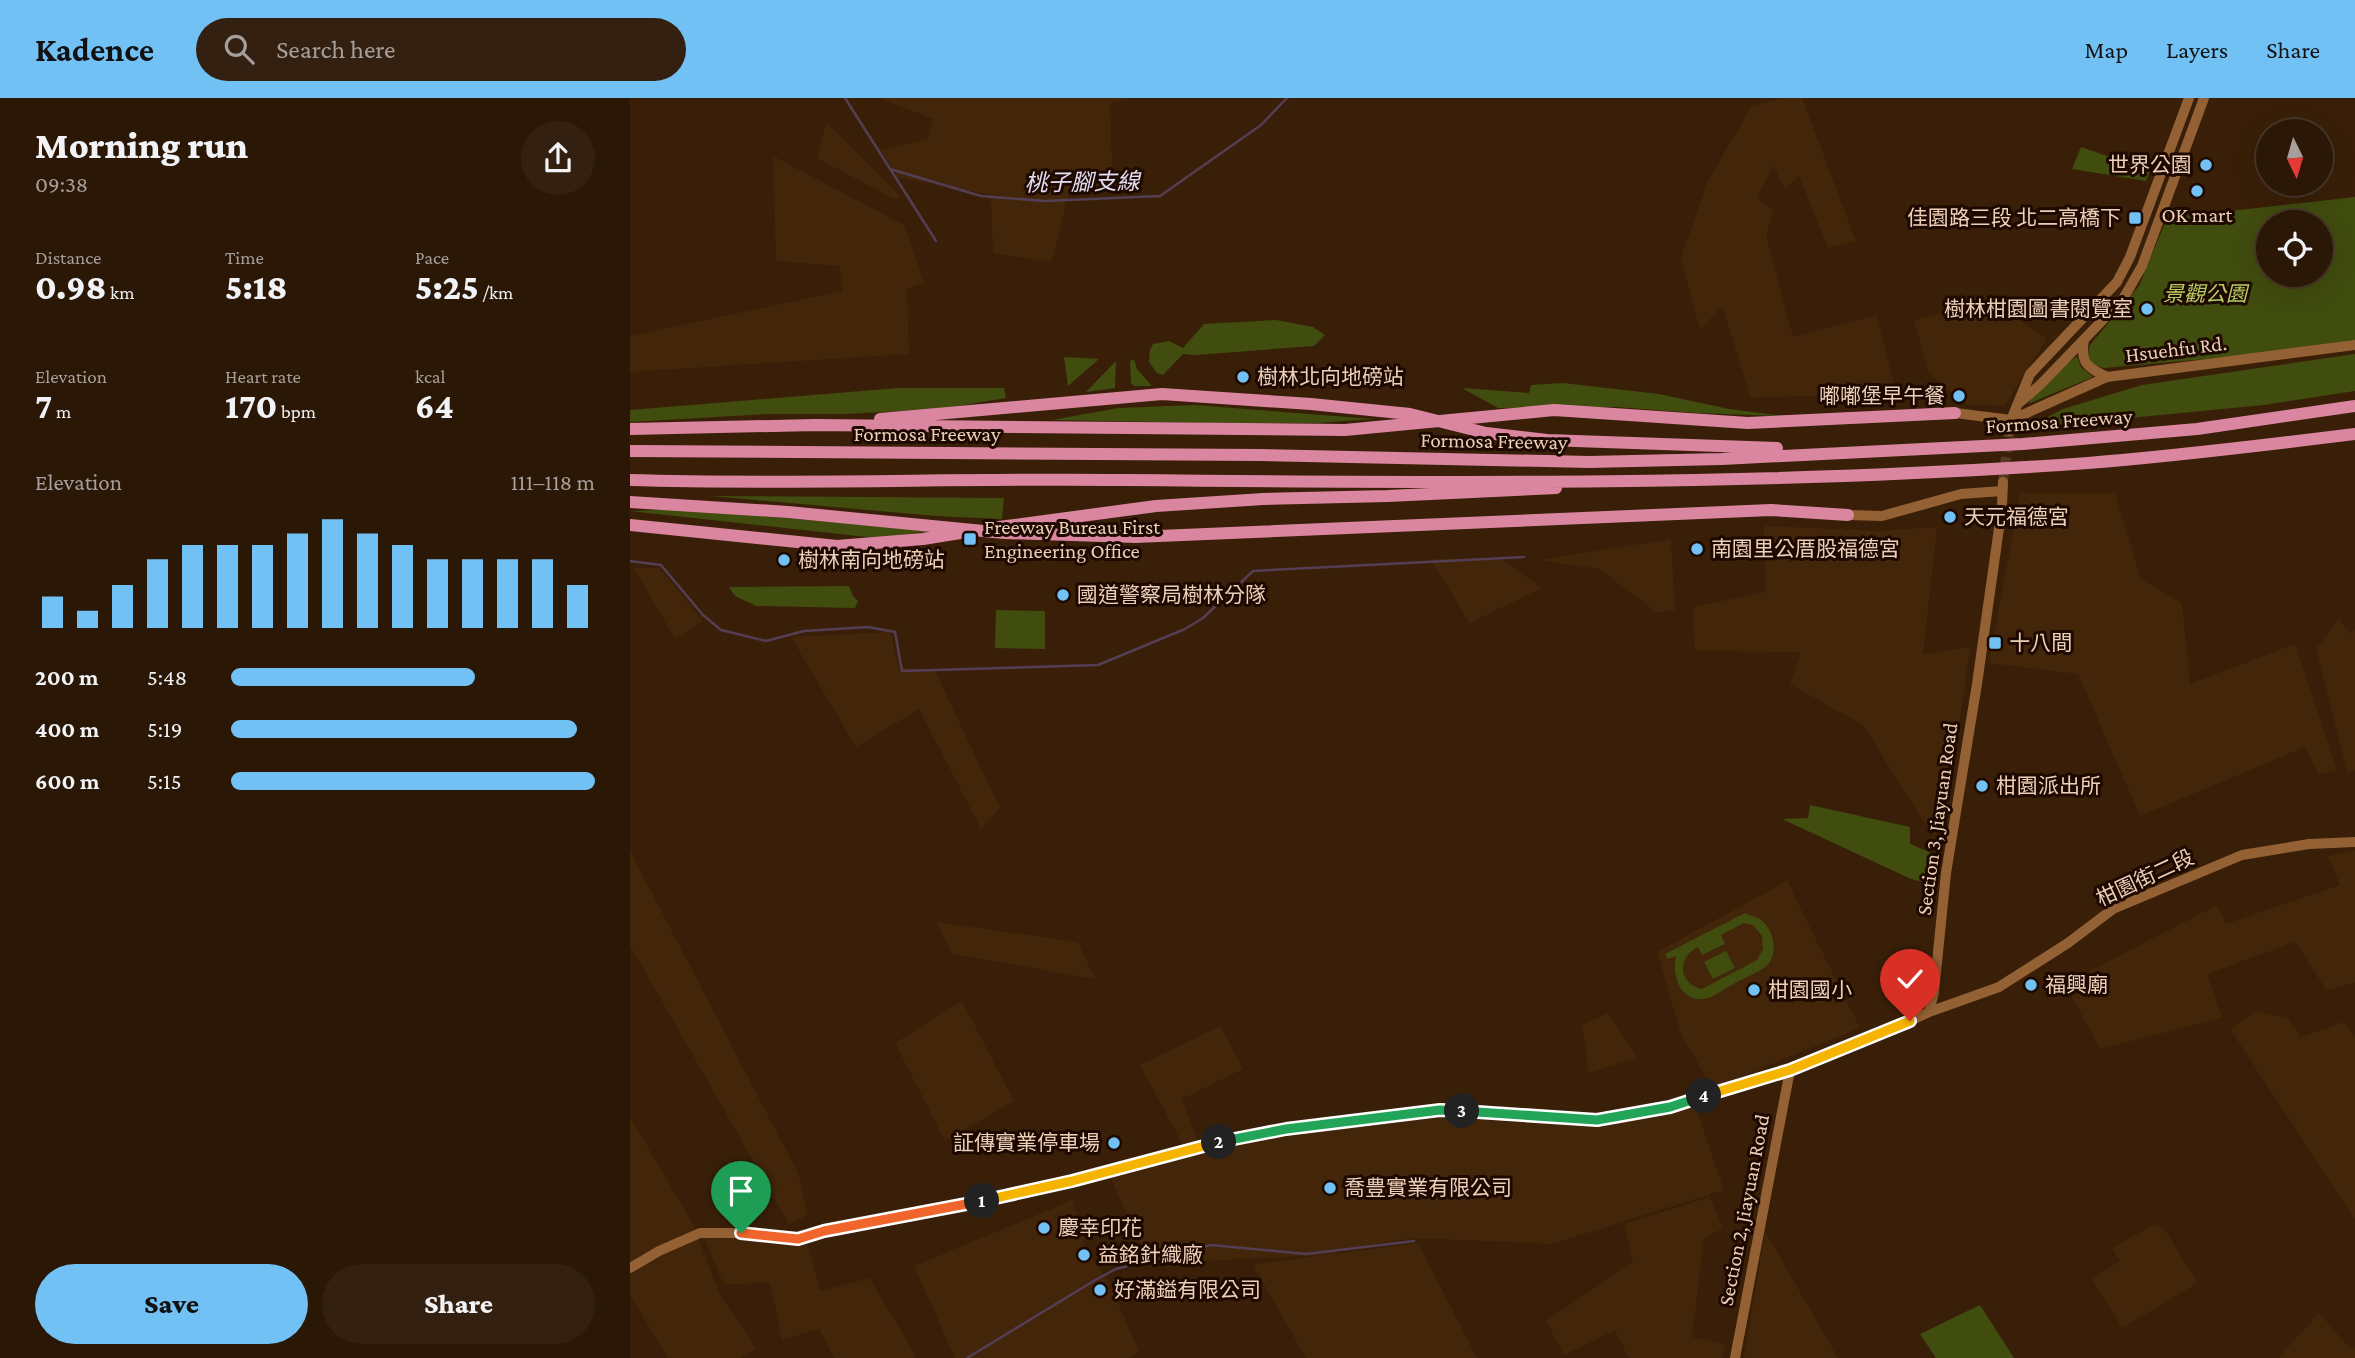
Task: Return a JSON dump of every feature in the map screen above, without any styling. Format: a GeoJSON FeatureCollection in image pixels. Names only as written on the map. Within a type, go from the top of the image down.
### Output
{"type":"FeatureCollection","features":[{"type":"Feature","properties":{"kind":"highway"},"geometry":{"type":"LineString","coordinates":[[815,425],[1162,394],[1311,404],[1410,415],[1486,432],[1547,440],[1704,447],[1883,450]]}},
{"type":"Feature","properties":{"kind":"highway","name":"Formosa Freeway"},"geometry":{"type":"LineString","coordinates":[[630,451],[1232,455],[1589,462],[1722,459],[2023,444],[2197,429],[2355,406]]}},
{"type":"Feature","properties":{"kind":"highway"},"geometry":{"type":"LineString","coordinates":[[630,429],[815,425],[1345,430],[1554,410],[1748,423],[1955,413]]}},
{"type":"Feature","properties":{"kind":"highway","name":"Formosa Freeway"},"geometry":{"type":"LineString","coordinates":[[630,481],[782,483],[1050,479],[1366,482],[1776,478],[2091,463],[2355,434]]}},
{"type":"Feature","properties":{"kind":"highway"},"geometry":{"type":"LineString","coordinates":[[630,525],[837,546],[923,539],[1156,506],[1263,499],[1388,496],[1776,478]]}},
{"type":"Feature","properties":{"kind":"highway"},"geometry":{"type":"LineString","coordinates":[[630,502],[788,512],[1004,533],[1136,537],[1771,510],[1848,515]]}},
{"type":"Feature","properties":{"kind":"street"},"geometry":{"type":"LineString","coordinates":[[1955,413],[2010,425],[2031,374],[2117,282],[2130,257],[2189,98]]}},
{"type":"Feature","properties":{"kind":"street"},"geometry":{"type":"LineString","coordinates":[[2017,405],[2041,384],[2123,299],[2143,266],[2204,98]]}},
{"type":"Feature","properties":{"kind":"street"},"geometry":{"type":"LineString","coordinates":[[2084,340],[2084,360],[2090,369],[2107,377]]}},
{"type":"Feature","properties":{"kind":"street","name":"Hsuehfu Rd."},"geometry":{"type":"LineString","coordinates":[[2010,425],[2107,377],[2355,345]]}},
{"type":"Feature","properties":{"kind":"street","name":"Section 3, Jiayuan Road"},"geometry":{"type":"LineString","coordinates":[[1848,515],[1882,516],[1961,494],[2003,487],[1977,684],[1946,873],[1934,992],[1929,1012]]}},
{"type":"Feature","properties":{"kind":"street","name":"柑園街二段"},"geometry":{"type":"LineString","coordinates":[[1929,1012],[1999,987],[2068,943],[2113,909],[2242,855],[2309,844],[2355,842]]}},
{"type":"Feature","properties":{"kind":"street"},"geometry":{"type":"LineString","coordinates":[[630,1268],[659,1251],[700,1233],[741,1233],[798,1239],[824,1231],[1034,1190],[1203,1145],[1286,1129],[1440,1110],[1597,1120],[1670,1107],[1790,1070],[1929,1012]]}},
{"type":"Feature","properties":{"kind":"street","name":"Section 2, Jiayuan Road"},"geometry":{"type":"LineString","coordinates":[[1735,1358],[1790,1070]]}},
{"type":"Feature","properties":{"kind":"shaded area"},"geometry":{"type":"Polygon","coordinates":[[[879,98],[1127,98],[1110,103],[1113,194],[1070,187],[1052,262],[993,253],[991,195],[897,177],[881,150],[928,139],[933,119],[879,98]]]}},
{"type":"Feature","properties":{"kind":"shaded area"},"geometry":{"type":"Polygon","coordinates":[[[1785,98],[1802,98],[1856,241],[1828,248],[1799,176],[1785,189],[1773,165],[1757,198],[1774,211],[1766,236],[1793,337],[1877,315],[1896,393],[1751,398],[1722,306],[1700,330],[1681,258],[1708,181],[1751,107],[1785,98]]]}},
{"type":"Feature","properties":{"kind":"shaded area"},"geometry":{"type":"Polygon","coordinates":[[[826,122],[901,197],[894,199],[817,158],[826,122]]]}},
{"type":"Feature","properties":{"kind":"shaded area"},"geometry":{"type":"Polygon","coordinates":[[[773,156],[904,225],[924,282],[907,289],[909,354],[630,372],[630,336],[842,291],[840,266],[776,261],[773,156]]]}},
{"type":"Feature","properties":{"kind":"shaded area"},"geometry":{"type":"Polygon","coordinates":[[[1988,301],[2047,338],[2005,406],[1968,405],[1929,374],[1914,320],[1988,301]]]}},
{"type":"Feature","properties":{"kind":"shaded area"},"geometry":{"type":"Polygon","coordinates":[[[2020,493],[2115,493],[2141,579],[2182,603],[2190,684],[2295,644],[2337,770],[2319,775],[2305,747],[2140,816],[2078,674],[1989,663],[2020,493]]]}},
{"type":"Feature","properties":{"kind":"shaded area"},"geometry":{"type":"Polygon","coordinates":[[[1764,526],[1881,531],[1937,527],[1923,654],[1970,647],[1944,833],[1925,824],[1863,725],[1790,684],[1801,652],[1695,651],[1693,607],[1765,592],[1764,526]]]}},
{"type":"Feature","properties":{"kind":"shaded area"},"geometry":{"type":"Polygon","coordinates":[[[1671,539],[1675,611],[1656,612],[1599,569],[1540,560],[1671,539]]]}},
{"type":"Feature","properties":{"kind":"shaded area"},"geometry":{"type":"Polygon","coordinates":[[[1500,558],[1542,588],[1470,623],[1430,559],[1500,558]]]}},
{"type":"Feature","properties":{"kind":"shaded area"},"geometry":{"type":"Polygon","coordinates":[[[634,568],[660,568],[703,621],[675,639],[634,568]]]}},
{"type":"Feature","properties":{"kind":"shaded area"},"geometry":{"type":"Polygon","coordinates":[[[2339,619],[2350,634],[2355,630],[2355,770],[2347,773],[2316,649],[2339,619]]]}},
{"type":"Feature","properties":{"kind":"shaded area"},"geometry":{"type":"Polygon","coordinates":[[[890,632],[899,668],[934,669],[1000,808],[981,829],[919,709],[856,747],[791,637],[890,632]]]}},
{"type":"Feature","properties":{"kind":"shaded area"},"geometry":{"type":"Polygon","coordinates":[[[2355,850],[2355,982],[2327,991],[2295,942],[2207,974],[2222,1018],[2100,1049],[2065,984],[2217,905],[2226,924],[2340,885],[2328,856],[2355,850]]]}},
{"type":"Feature","properties":{"kind":"shaded area"},"geometry":{"type":"Polygon","coordinates":[[[630,851],[798,1173],[808,1215],[789,1224],[630,945],[630,851]]]}},
{"type":"Feature","properties":{"kind":"shaded area","name":"柑園國小"},"geometry":{"type":"Polygon","coordinates":[[[1787,881],[1860,1028],[1713,1088],[1682,1037],[1657,952],[1787,881]]]}},
{"type":"Feature","properties":{"kind":"shaded area"},"geometry":{"type":"Polygon","coordinates":[[[936,922],[1078,942],[1095,979],[952,954],[936,922]]]}},
{"type":"Feature","properties":{"kind":"shaded area"},"geometry":{"type":"Polygon","coordinates":[[[962,1001],[1014,1101],[945,1141],[895,1043],[962,1001]]]}},
{"type":"Feature","properties":{"kind":"shaded area"},"geometry":{"type":"Polygon","coordinates":[[[2255,1011],[2287,1018],[2301,1037],[2344,1022],[2355,1036],[2355,1219],[2230,1029],[2255,1011]]]}},
{"type":"Feature","properties":{"kind":"shaded area"},"geometry":{"type":"Polygon","coordinates":[[[1608,1013],[1637,1058],[1589,1073],[1582,1025],[1608,1013]]]}},
{"type":"Feature","properties":{"kind":"shaded area"},"geometry":{"type":"Polygon","coordinates":[[[1220,1026],[1243,1069],[1182,1099],[1198,1142],[1183,1145],[1140,1065],[1220,1026]]]}},
{"type":"Feature","properties":{"kind":"shaded area"},"geometry":{"type":"Polygon","coordinates":[[[1696,1107],[1724,1190],[1552,1244],[1415,1238],[1334,1250],[1332,1247],[1335,1254],[1418,1243],[1477,1358],[1306,1358],[1253,1265],[1322,1255],[1150,1264],[1109,1175],[1210,1147],[1339,1125],[1428,1117],[1587,1126],[1696,1107]]]}},
{"type":"Feature","properties":{"kind":"shaded area"},"geometry":{"type":"Polygon","coordinates":[[[630,1117],[693,1224],[720,1295],[756,1348],[741,1358],[668,1358],[630,1295],[630,1117]]]}},
{"type":"Feature","properties":{"kind":"shaded area"},"geometry":{"type":"Polygon","coordinates":[[[1710,1197],[1723,1228],[1704,1239],[1692,1337],[1725,1344],[1722,1358],[1629,1358],[1615,1330],[1564,1355],[1546,1321],[1633,1262],[1624,1224],[1710,1197]]]}},
{"type":"Feature","properties":{"kind":"shaded area"},"geometry":{"type":"Polygon","coordinates":[[[1073,1200],[1086,1250],[1108,1281],[1139,1351],[1128,1358],[955,1358],[914,1266],[1073,1200]]]}},
{"type":"Feature","properties":{"kind":"shaded area"},"geometry":{"type":"Polygon","coordinates":[[[2155,1224],[2163,1227],[2198,1283],[2122,1328],[2092,1279],[2120,1261],[2112,1248],[2155,1224]]]}},
{"type":"Feature","properties":{"kind":"shaded area"},"geometry":{"type":"Polygon","coordinates":[[[1765,1231],[1838,1358],[1744,1358],[1765,1231]]]}},
{"type":"Feature","properties":{"kind":"shaded area"},"geometry":{"type":"Polygon","coordinates":[[[703,1235],[746,1236],[808,1245],[820,1291],[869,1278],[916,1355],[913,1358],[834,1358],[819,1329],[782,1340],[770,1282],[724,1285],[703,1235]]]}},
{"type":"Feature","properties":{"kind":"shaded area"},"geometry":{"type":"Polygon","coordinates":[[[2319,1313],[2351,1349],[2355,1347],[2355,1358],[2278,1358],[2319,1313]]]}},
{"type":"Feature","properties":{"kind":"green space"},"geometry":{"type":"Polygon","coordinates":[[[2081,147],[2150,171],[2146,181],[2072,169],[2081,147]]]}},
{"type":"Feature","properties":{"kind":"green space","name":"景觀公園"},"geometry":{"type":"Polygon","coordinates":[[[2355,197],[2355,340],[2264,354],[2104,368],[2096,365],[2089,357],[2090,345],[2139,286],[2167,218],[2355,197]]]}},
{"type":"Feature","properties":{"kind":"green space"},"geometry":{"type":"Polygon","coordinates":[[[1276,320],[1313,327],[1325,335],[1314,346],[1183,354],[1163,375],[1157,373],[1149,362],[1153,344],[1169,341],[1183,348],[1204,324],[1276,320]]]}},
{"type":"Feature","properties":{"kind":"green space"},"geometry":{"type":"Polygon","coordinates":[[[2355,354],[2355,391],[2264,405],[2027,428],[2063,409],[2142,385],[2355,354]]]}},
{"type":"Feature","properties":{"kind":"green space"},"geometry":{"type":"Polygon","coordinates":[[[2077,356],[2081,367],[2093,377],[2028,404],[2041,382],[2077,356]]]}},
{"type":"Feature","properties":{"kind":"green space"},"geometry":{"type":"Polygon","coordinates":[[[1064,357],[1099,359],[1068,386],[1064,357]]]}},
{"type":"Feature","properties":{"kind":"green space"},"geometry":{"type":"Polygon","coordinates":[[[1134,359],[1137,369],[1152,386],[1134,386],[1131,383],[1130,361],[1134,359]]]}},
{"type":"Feature","properties":{"kind":"green space"},"geometry":{"type":"Polygon","coordinates":[[[1116,361],[1115,388],[1086,392],[1116,361]]]}},
{"type":"Feature","properties":{"kind":"green space"},"geometry":{"type":"Polygon","coordinates":[[[1563,383],[1659,394],[1729,409],[1783,416],[1616,407],[1498,408],[1462,388],[1529,393],[1531,385],[1563,383]]]}},
{"type":"Feature","properties":{"kind":"green space"},"geometry":{"type":"Polygon","coordinates":[[[898,388],[1004,388],[1006,398],[952,407],[901,411],[769,414],[630,422],[630,410],[898,388]]]}},
{"type":"Feature","properties":{"kind":"green space"},"geometry":{"type":"Polygon","coordinates":[[[1194,405],[1374,419],[1317,423],[1052,420],[1118,408],[1194,405]]]}},
{"type":"Feature","properties":{"kind":"green space"},"geometry":{"type":"Polygon","coordinates":[[[710,496],[1004,498],[1002,519],[936,516],[710,496]]]}},
{"type":"Feature","properties":{"kind":"green space"},"geometry":{"type":"Polygon","coordinates":[[[685,509],[931,531],[876,538],[630,511],[685,509]]]}},
{"type":"Feature","properties":{"kind":"green space"},"geometry":{"type":"Polygon","coordinates":[[[849,586],[858,601],[855,608],[756,606],[735,596],[729,587],[849,586]]]}},
{"type":"Feature","properties":{"kind":"green space"},"geometry":{"type":"Polygon","coordinates":[[[996,610],[1045,611],[1045,649],[995,648],[996,610]]]}},
{"type":"Feature","properties":{"kind":"green space"},"geometry":{"type":"Polygon","coordinates":[[[1810,805],[1910,827],[1910,844],[1941,857],[1938,879],[1927,883],[1911,879],[1782,819],[1808,818],[1810,805]]]}},
{"type":"Feature","properties":{"kind":"green space"},"geometry":{"type":"Polygon","coordinates":[[[1745,913],[1765,923],[1772,936],[1774,950],[1765,967],[1716,995],[1703,999],[1688,996],[1683,991],[1676,978],[1676,956],[1668,959],[1665,954],[1745,913]],[[1744,923],[1721,935],[1725,944],[1702,955],[1698,947],[1691,951],[1686,957],[1683,970],[1688,982],[1702,989],[1757,960],[1763,949],[1762,936],[1753,925],[1744,923]]]}},
{"type":"Feature","properties":{"kind":"green space"},"geometry":{"type":"Polygon","coordinates":[[[1726,951],[1735,968],[1713,979],[1704,962],[1726,951]]]}},
{"type":"Feature","properties":{"kind":"green space"},"geometry":{"type":"Polygon","coordinates":[[[1980,1305],[2014,1358],[1936,1358],[1920,1334],[1980,1305]]]}},
{"type":"Feature","properties":{"kind":"waterway","name":"桃子腳支線"},"geometry":{"type":"LineString","coordinates":[[845,98],[936,241]]}},
{"type":"Feature","properties":{"kind":"waterway","name":"桃子腳支線"},"geometry":{"type":"LineString","coordinates":[[890,169],[981,196],[1044,201],[1160,196],[1261,125],[1287,98]]}},
{"type":"Feature","properties":{"kind":"waterway"},"geometry":{"type":"LineString","coordinates":[[630,561],[661,565],[703,615],[721,630],[766,641],[804,631],[868,627],[895,632],[902,671],[1098,665],[1185,629],[1203,618],[1253,571],[1524,557]]}},
{"type":"Feature","properties":{"kind":"waterway"},"geometry":{"type":"LineString","coordinates":[[967,1358],[1116,1269],[1211,1245],[1306,1254],[1414,1241]]}},
{"type":"Feature","properties":{"kind":"tunnel"},"geometry":{"type":"LineString","coordinates":[[2003,482],[2009,431]]}},
{"type":"Feature","properties":{"kind":"place","name":"世界公園"},"geometry":{"type":"Point","coordinates":[2206,165]}},
{"type":"Feature","properties":{"kind":"place","name":"OK mart"},"geometry":{"type":"Point","coordinates":[2197,191]}},
{"type":"Feature","properties":{"kind":"place","name":"佳園路三段 北二高橋下"},"geometry":{"type":"Point","coordinates":[2135,218]}},
{"type":"Feature","properties":{"kind":"place","name":"樹林柑園圖書閱覽室"},"geometry":{"type":"Point","coordinates":[2147,309]}},
{"type":"Feature","properties":{"kind":"place","name":"樹林北向地磅站"},"geometry":{"type":"Point","coordinates":[1243,377]}},
{"type":"Feature","properties":{"kind":"place","name":"嘟嘟堡早午餐"},"geometry":{"type":"Point","coordinates":[1959,396]}},
{"type":"Feature","properties":{"kind":"place","name":"天元福德宮"},"geometry":{"type":"Point","coordinates":[1950,517]}},
{"type":"Feature","properties":{"kind":"place","name":"Freeway Bureau First Engineering Office"},"geometry":{"type":"Point","coordinates":[970,539]}},
{"type":"Feature","properties":{"kind":"place","name":"南園里公厝股福德宮"},"geometry":{"type":"Point","coordinates":[1697,549]}},
{"type":"Feature","properties":{"kind":"place","name":"樹林南向地磅站"},"geometry":{"type":"Point","coordinates":[784,560]}},
{"type":"Feature","properties":{"kind":"place","name":"國道警察局樹林分隊"},"geometry":{"type":"Point","coordinates":[1063,595]}},
{"type":"Feature","properties":{"kind":"place","name":"十八間"},"geometry":{"type":"Point","coordinates":[1995,643]}},
{"type":"Feature","properties":{"kind":"place","name":"柑園派出所"},"geometry":{"type":"Point","coordinates":[1982,786]}},
{"type":"Feature","properties":{"kind":"place","name":"福興廟"},"geometry":{"type":"Point","coordinates":[2031,985]}},
{"type":"Feature","properties":{"kind":"place","name":"柑園國小"},"geometry":{"type":"Point","coordinates":[1754,990]}},
{"type":"Feature","properties":{"kind":"place","name":"証傳實業停車場"},"geometry":{"type":"Point","coordinates":[1114,1143]}},
{"type":"Feature","properties":{"kind":"place","name":"喬豊實業有限公司"},"geometry":{"type":"Point","coordinates":[1330,1188]}},
{"type":"Feature","properties":{"kind":"place","name":"慶幸印花"},"geometry":{"type":"Point","coordinates":[1044,1228]}},
{"type":"Feature","properties":{"kind":"place","name":"益銘針織廠"},"geometry":{"type":"Point","coordinates":[1084,1255]}},
{"type":"Feature","properties":{"kind":"place","name":"好滿鎰有限公司"},"geometry":{"type":"Point","coordinates":[1100,1290]}},
{"type":"Feature","properties":{"kind":"route"},"geometry":{"type":"LineString","coordinates":[[741,1233],[798,1239],[824,1231],[997,1198],[1072,1181],[1203,1145],[1286,1129],[1440,1110],[1597,1120],[1670,1107],[1790,1070],[1910,1021]]}}]}
